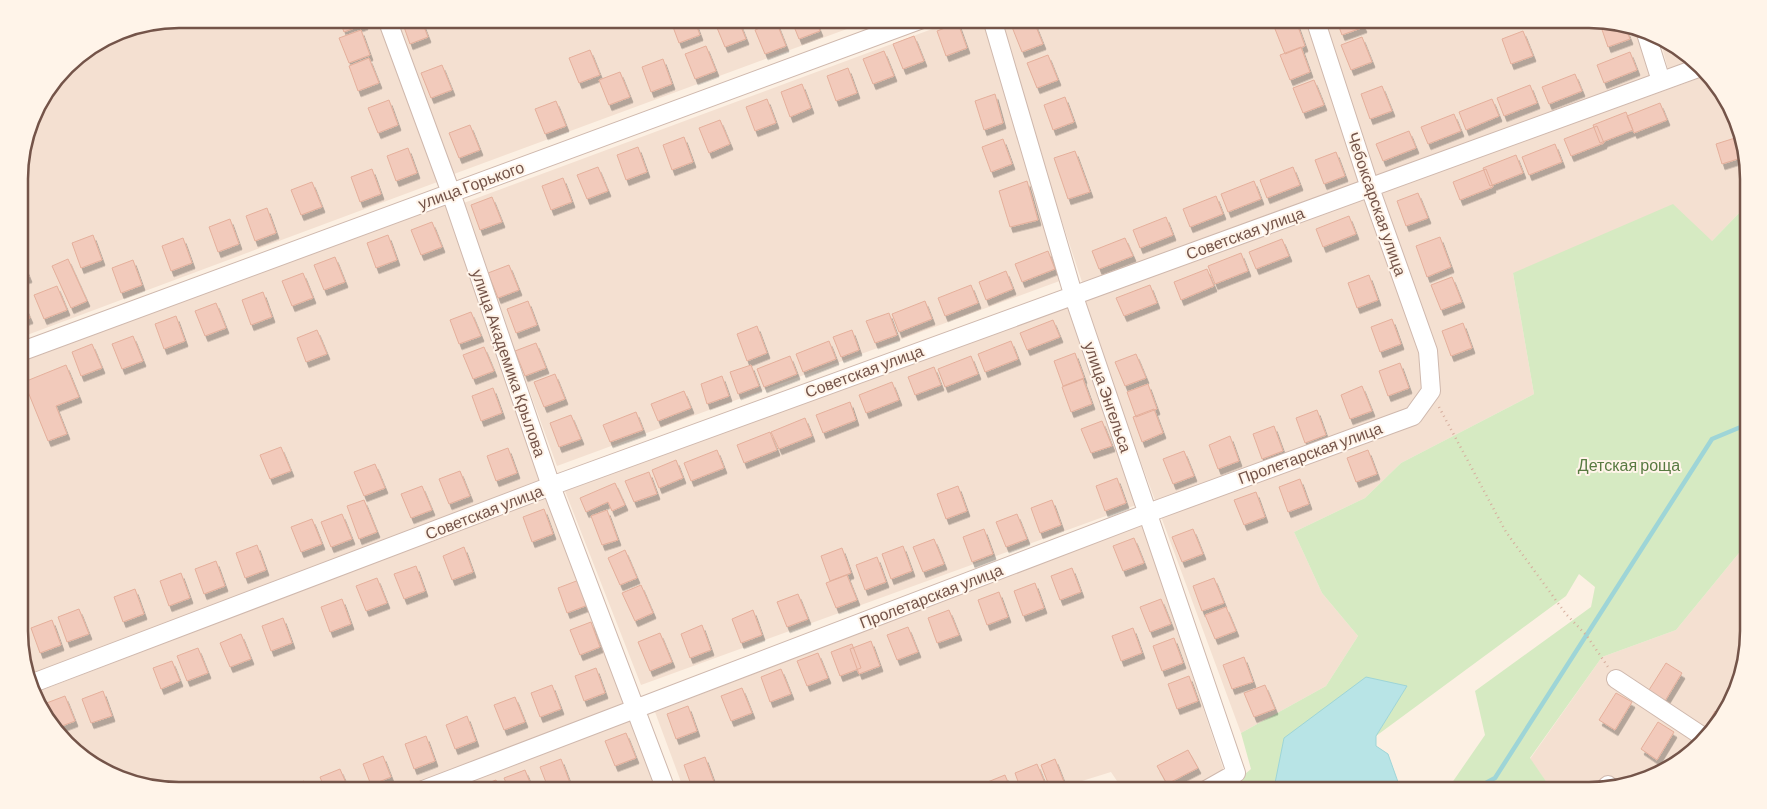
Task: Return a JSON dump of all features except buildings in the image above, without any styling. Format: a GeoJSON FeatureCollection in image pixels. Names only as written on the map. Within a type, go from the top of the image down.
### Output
{"type":"FeatureCollection","features":[{"type":"Feature","properties":{"kind":"street","name":"улица Академика Крылова"},"geometry":{"type":"LineString","coordinates":[[390,28],[451,193],[551,486],[663,782]]}},
{"type":"Feature","properties":{"kind":"street","name":"улица Горького"},"geometry":{"type":"LineString","coordinates":[[28,349],[898,28]]}},
{"type":"Feature","properties":{"kind":"street","name":"улица Энгельса"},"geometry":{"type":"LineString","coordinates":[[995,28],[1073,294],[1236,773],[1221,781]]}},
{"type":"Feature","properties":{"kind":"street","name":"Чебоксарская улица"},"geometry":{"type":"LineString","coordinates":[[1317,28],[1370,188],[1428,351],[1431,391]]}},
{"type":"Feature","properties":{"kind":"street"},"geometry":{"type":"LineString","coordinates":[[1648,40],[1661,81]]}},
{"type":"Feature","properties":{"kind":"street","name":"Советская улица"},"geometry":{"type":"LineString","coordinates":[[37,682],[551,486],[1073,294],[1693,70]]}},
{"type":"Feature","properties":{"kind":"street","name":"Пролетарская улица"},"geometry":{"type":"LineString","coordinates":[[445,782],[1148,513],[1413,416],[1431,391]]}},
{"type":"Feature","properties":{"kind":"street"},"geometry":{"type":"LineString","coordinates":[[1616,679],[1698,734]]}},
{"type":"Feature","properties":{"kind":"path"},"geometry":{"type":"LineString","coordinates":[[1431,391],[1506,532],[1566,614],[1587,636],[1616,679]]}},
{"type":"Feature","properties":{"kind":"shaded area"},"geometry":{"type":"Polygon","coordinates":[[[168,28],[385,28],[440,181],[28,335],[28,168],[30,149],[39,121],[59,86],[79,65],[103,48],[130,36],[149,30],[168,28]]]}},
{"type":"Feature","properties":{"kind":"shaded area"},"geometry":{"type":"Polygon","coordinates":[[[400,28],[850,28],[454,174],[400,28]]]}},
{"type":"Feature","properties":{"kind":"shaded area"},"geometry":{"type":"Polygon","coordinates":[[[935,28],[986,28],[1065,279],[557,466],[461,204],[935,28]]]}},
{"type":"Feature","properties":{"kind":"shaded area"},"geometry":{"type":"Polygon","coordinates":[[[998,28],[1308,28],[1361,185],[1083,285],[998,28]]]}},
{"type":"Feature","properties":{"kind":"shaded area"},"geometry":{"type":"Polygon","coordinates":[[[1321,28],[1599,28],[1618,30],[1638,36],[1652,80],[1371,182],[1321,28]]]}},
{"type":"Feature","properties":{"kind":"shaded area"},"geometry":{"type":"Polygon","coordinates":[[[1662,47],[1689,67],[1669,73],[1662,47]]]}},
{"type":"Feature","properties":{"kind":"shaded area"},"geometry":{"type":"Polygon","coordinates":[[[1700,78],[1719,103],[1734,139],[1740,178],[1740,212],[1712,241],[1513,273],[1534,394],[1401,463],[1365,498],[1294,532],[1322,593],[1358,636],[1326,686],[1241,733],[1081,300],[1700,78]]]}},
{"type":"Feature","properties":{"kind":"shaded area"},"geometry":{"type":"Polygon","coordinates":[[[447,201],[546,484],[35,676],[29,650],[28,631],[28,356],[447,201]]]}},
{"type":"Feature","properties":{"kind":"shaded area"},"geometry":{"type":"Polygon","coordinates":[[[1067,305],[1136,505],[641,685],[565,491],[1067,305]]]}},
{"type":"Feature","properties":{"kind":"shaded area"},"geometry":{"type":"Polygon","coordinates":[[[548,496],[656,782],[178,782],[149,779],[121,770],[86,750],[59,723],[40,691],[548,496]]]}},
{"type":"Feature","properties":{"kind":"shaded area"},"geometry":{"type":"Polygon","coordinates":[[[1142,524],[1224,771],[1207,781],[1117,781],[1111,772],[1081,781],[681,782],[655,712],[1142,524]]]}},
{"type":"Feature","properties":{"kind":"shaded area"},"geometry":{"type":"Polygon","coordinates":[[[1740,552],[1740,631],[1737,660],[1728,688],[1708,723],[1681,750],[1646,770],[1618,779],[1546,781],[1530,759],[1602,657],[1676,630],[1740,552]]]}},
{"type":"Feature","properties":{"kind":"green space","name":"Детская роща"},"geometry":{"type":"Polygon","coordinates":[[[1673,204],[1712,241],[1740,212],[1740,552],[1676,630],[1602,657],[1530,758],[1546,781],[1453,781],[1485,735],[1475,691],[1591,607],[1595,587],[1579,574],[1566,596],[1376,736],[1407,686],[1277,781],[1236,781],[1251,769],[1241,733],[1326,686],[1358,636],[1322,593],[1294,532],[1365,498],[1401,463],[1534,394],[1513,273],[1673,204]]]}},
{"type":"Feature","properties":{"kind":"water"},"geometry":{"type":"Polygon","coordinates":[[[1366,677],[1407,686],[1376,736],[1376,746],[1388,754],[1398,781],[1275,781],[1284,738],[1366,677]]]}},
{"type":"Feature","properties":{"kind":"waterway"},"geometry":{"type":"LineString","coordinates":[[1489,781],[1495,778],[1712,439],[1740,427]]}}]}
